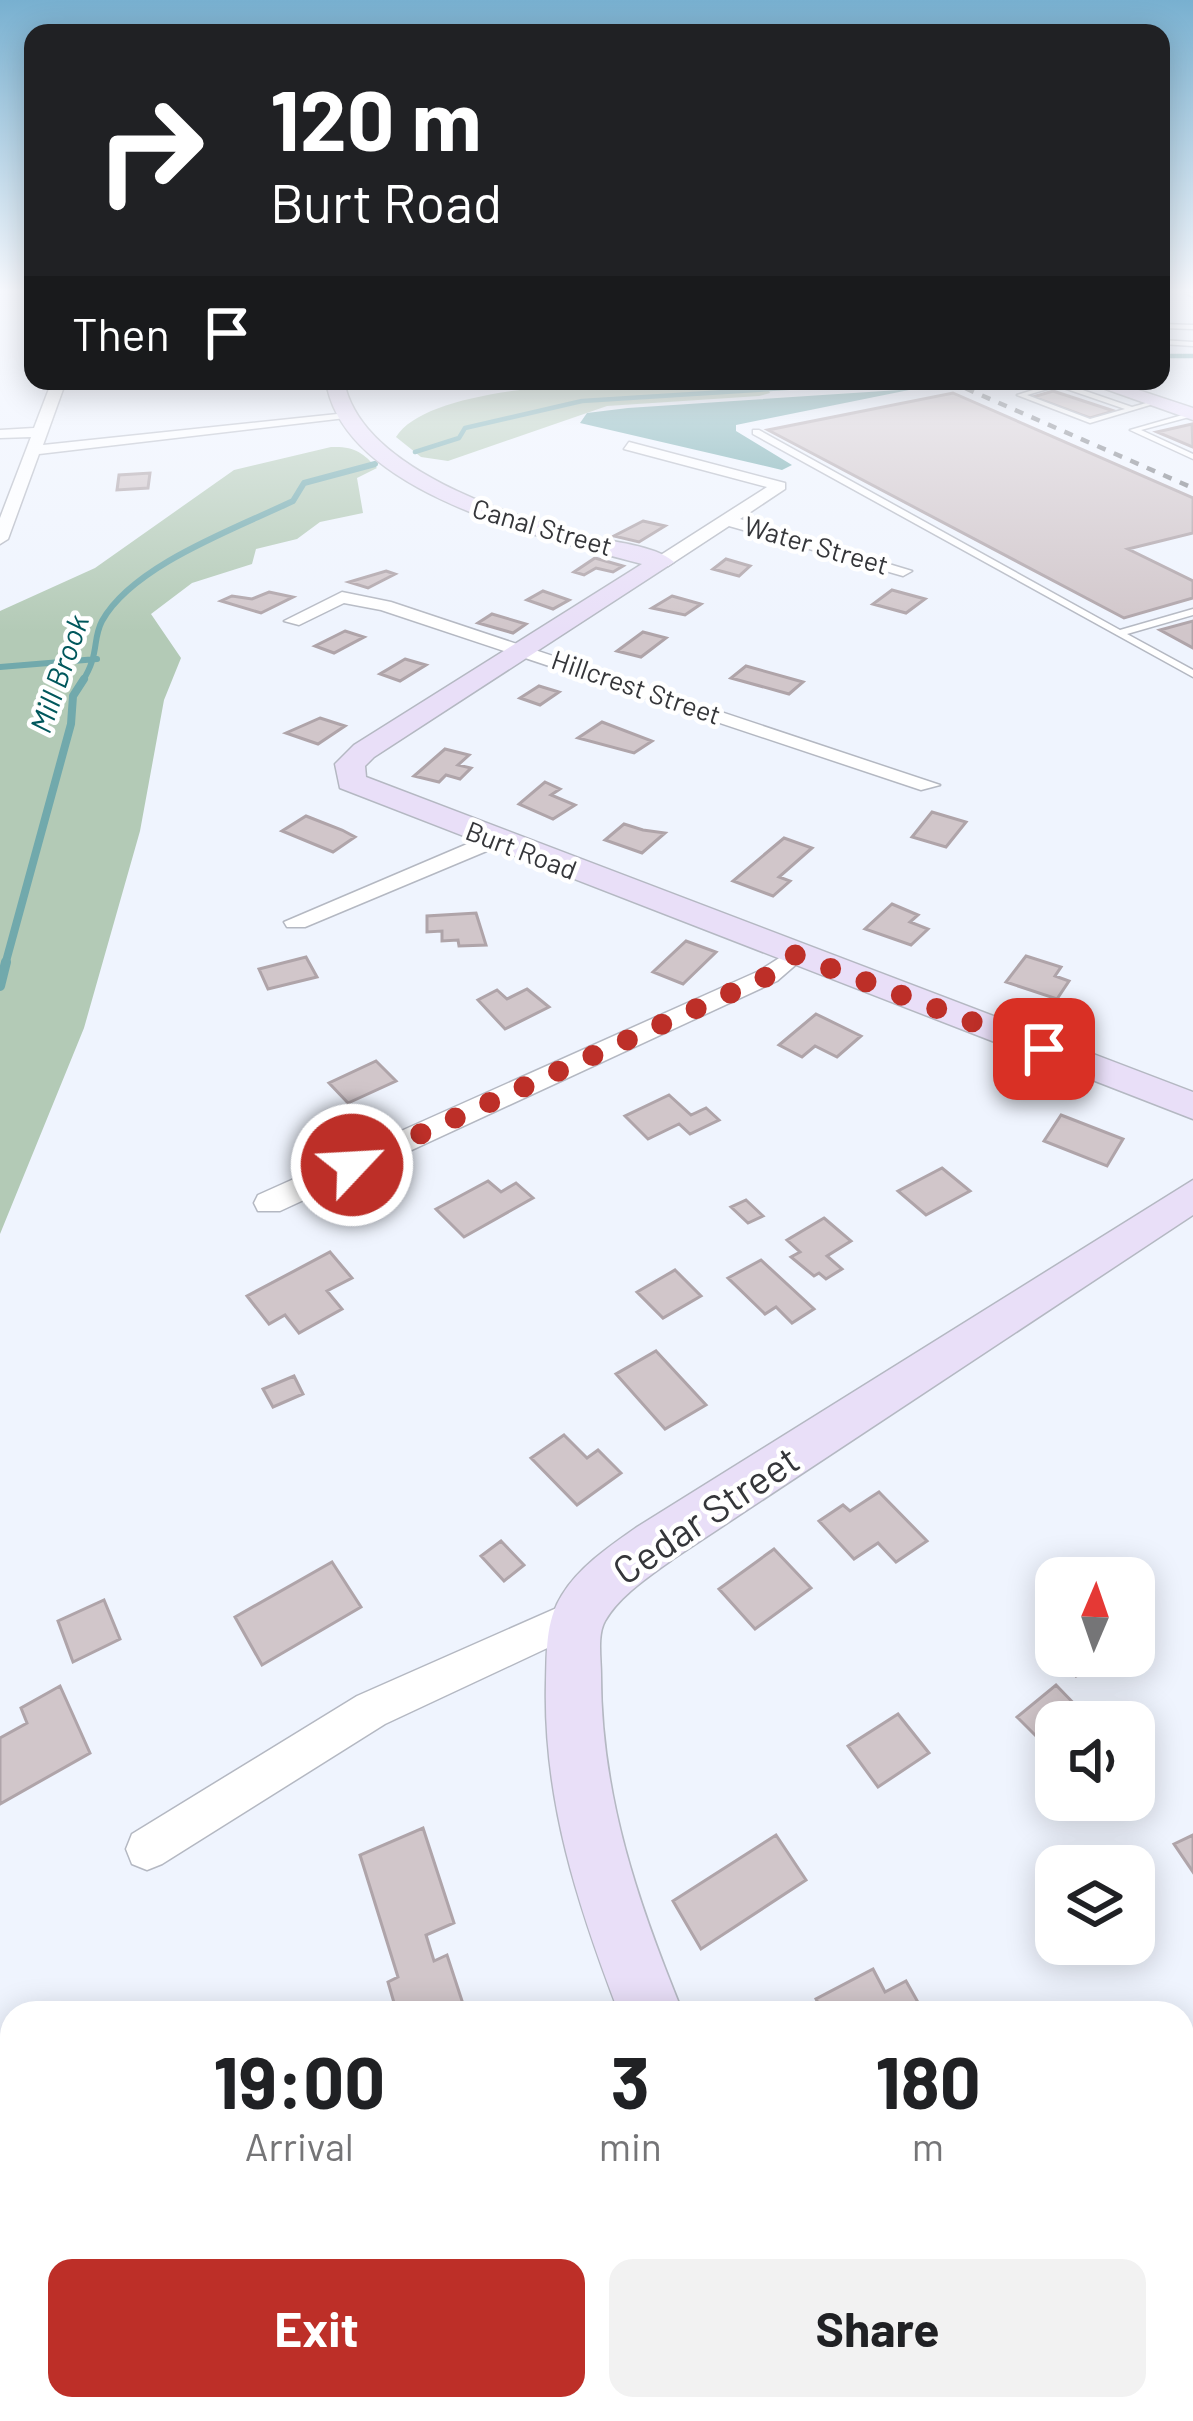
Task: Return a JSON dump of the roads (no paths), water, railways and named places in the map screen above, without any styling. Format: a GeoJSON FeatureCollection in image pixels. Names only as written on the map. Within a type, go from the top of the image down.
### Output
{"type":"FeatureCollection","features":[{"type":"Feature","properties":{"kind":"street"},"geometry":{"type":"LineString","coordinates":[[0,539],[49,406]]}},
{"type":"Feature","properties":{"kind":"street","name":"Canal Street"},"geometry":{"type":"LineString","coordinates":[[343,406],[347,417],[407,472],[448,500],[662,562]]}},
{"type":"Feature","properties":{"kind":"street"},"geometry":{"type":"LineString","coordinates":[[33,450],[347,417]]}},
{"type":"Feature","properties":{"kind":"street"},"geometry":{"type":"LineString","coordinates":[[0,434],[39,432]]}},
{"type":"Feature","properties":{"kind":"street"},"geometry":{"type":"LineString","coordinates":[[164,457],[171,436]]}},
{"type":"Feature","properties":{"kind":"street","name":"Burt Road"},"geometry":{"type":"LineString","coordinates":[[629,446],[780,486],[364,751],[347,775],[367,793],[1193,1106]]}},
{"type":"Feature","properties":{"kind":"street","name":"Water Street"},"geometry":{"type":"LineString","coordinates":[[729,521],[903,571]]}},
{"type":"Feature","properties":{"kind":"street","name":"Hillcrest Street"},"geometry":{"type":"LineString","coordinates":[[292,622],[342,597],[525,651],[929,785]]}},
{"type":"Feature","properties":{"kind":"street"},"geometry":{"type":"LineString","coordinates":[[296,922],[493,840]]}},
{"type":"Feature","properties":{"kind":"street"},"geometry":{"type":"LineString","coordinates":[[269,1203],[768,976],[795,955]]}},
{"type":"Feature","properties":{"kind":"street","name":"Cedar Street"},"geometry":{"type":"LineString","coordinates":[[147,1849],[371,1710],[577,1616],[605,1582],[655,1543],[1193,1196]]}},
{"type":"Feature","properties":{"kind":"street"},"geometry":{"type":"LineString","coordinates":[[577,1616],[572,1715],[576,1782],[612,1915],[647,2001]]}},
{"type":"Feature","properties":{"kind":"lane"},"geometry":{"type":"LineString","coordinates":[[1048,406],[1090,422],[1143,406]]}},
{"type":"Feature","properties":{"kind":"lane"},"geometry":{"type":"LineString","coordinates":[[1124,406],[1132,409]]}},
{"type":"Feature","properties":{"kind":"lane"},"geometry":{"type":"LineString","coordinates":[[1193,414],[1134,430],[1193,457]]}},
{"type":"Feature","properties":{"kind":"lane"},"geometry":{"type":"LineString","coordinates":[[756,432],[1192,673]]}},
{"type":"Feature","properties":{"kind":"lane"},"geometry":{"type":"LineString","coordinates":[[1120,633],[1193,612]]}},
{"type":"Feature","properties":{"kind":"water"},"geometry":{"type":"Polygon","coordinates":[[[830,406],[736,425],[736,431],[792,465],[782,470],[580,423],[587,413],[628,408],[830,406]]]}},
{"type":"Feature","properties":{"kind":"waterway","name":"Mill Brook"},"geometry":{"type":"LineString","coordinates":[[415,452],[459,438],[465,428],[560,406]]}},
{"type":"Feature","properties":{"kind":"waterway","name":"Mill Brook"},"geometry":{"type":"LineString","coordinates":[[92,659],[102,621],[137,582],[188,550],[293,501],[304,483],[375,464]]}},
{"type":"Feature","properties":{"kind":"waterway"},"geometry":{"type":"LineString","coordinates":[[0,667],[92,659]]}},
{"type":"Feature","properties":{"kind":"waterway","name":"Mill Brook"},"geometry":{"type":"LineString","coordinates":[[82,682],[92,659]]}},
{"type":"Feature","properties":{"kind":"waterway","name":"Mill Brook"},"geometry":{"type":"LineString","coordinates":[[92,659],[97,659]]}},
{"type":"Feature","properties":{"kind":"waterway","name":"Mill Brook"},"geometry":{"type":"LineString","coordinates":[[5,965],[71,724],[73,696],[84,679]]}},
{"type":"Feature","properties":{"kind":"waterway","name":"Mill Brook"},"geometry":{"type":"LineString","coordinates":[[0,986],[6,962]]}},
{"type":"Feature","properties":{"kind":"railway"},"geometry":{"type":"LineString","coordinates":[[1006,406],[1193,488]]}}]}
